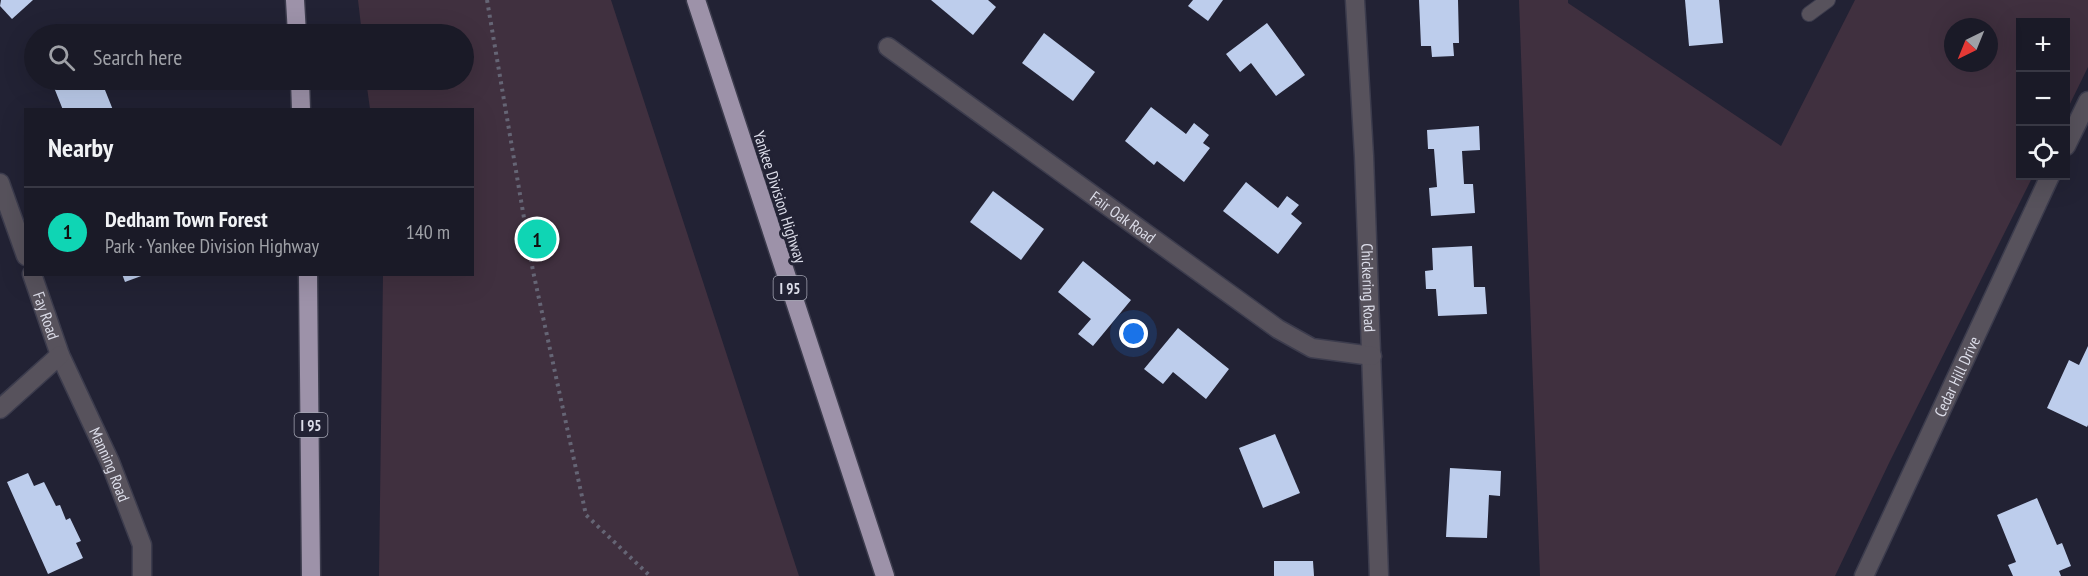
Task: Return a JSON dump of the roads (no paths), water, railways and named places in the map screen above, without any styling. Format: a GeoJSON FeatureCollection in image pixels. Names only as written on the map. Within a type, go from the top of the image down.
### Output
{"type":"FeatureCollection","features":[{"type":"Feature","properties":{"kind":"highway"},"geometry":{"type":"LineString","coordinates":[[295,0],[296,24]]}},
{"type":"Feature","properties":{"kind":"highway","name":"Yankee Division Highway"},"geometry":{"type":"LineString","coordinates":[[696,0],[885,576]]}},
{"type":"Feature","properties":{"kind":"highway"},"geometry":{"type":"LineString","coordinates":[[300,90],[301,108]]}},
{"type":"Feature","properties":{"kind":"highway","name":"I 95"},"geometry":{"type":"LineString","coordinates":[[308,276],[311,576]]}},
{"type":"Feature","properties":{"kind":"street","name":"Chickering Road"},"geometry":{"type":"LineString","coordinates":[[1355,0],[1372,356],[1378,576]]}},
{"type":"Feature","properties":{"kind":"street","name":"Fair Oak Road"},"geometry":{"type":"LineString","coordinates":[[888,47],[1278,329],[1312,348],[1372,356]]}},
{"type":"Feature","properties":{"kind":"street"},"geometry":{"type":"LineString","coordinates":[[2070,138],[2088,101]]}},
{"type":"Feature","properties":{"kind":"street","name":"Cedar Hill Drive"},"geometry":{"type":"LineString","coordinates":[[1864,576],[2048,180]]}},
{"type":"Feature","properties":{"kind":"street"},"geometry":{"type":"LineString","coordinates":[[0,183],[24,250]]}},
{"type":"Feature","properties":{"kind":"street","name":"Fay Road"},"geometry":{"type":"LineString","coordinates":[[33,276],[60,355]]}},
{"type":"Feature","properties":{"kind":"street"},"geometry":{"type":"LineString","coordinates":[[0,409],[60,355]]}},
{"type":"Feature","properties":{"kind":"street","name":"Manning Road"},"geometry":{"type":"LineString","coordinates":[[60,355],[110,462],[142,545],[142,576]]}},
{"type":"Feature","properties":{"kind":"lane"},"geometry":{"type":"LineString","coordinates":[[1809,14],[1828,0]]}},
{"type":"Feature","properties":{"kind":"place","name":"Dedham Town Forest"},"geometry":{"type":"Point","coordinates":[537,239]}}]}
